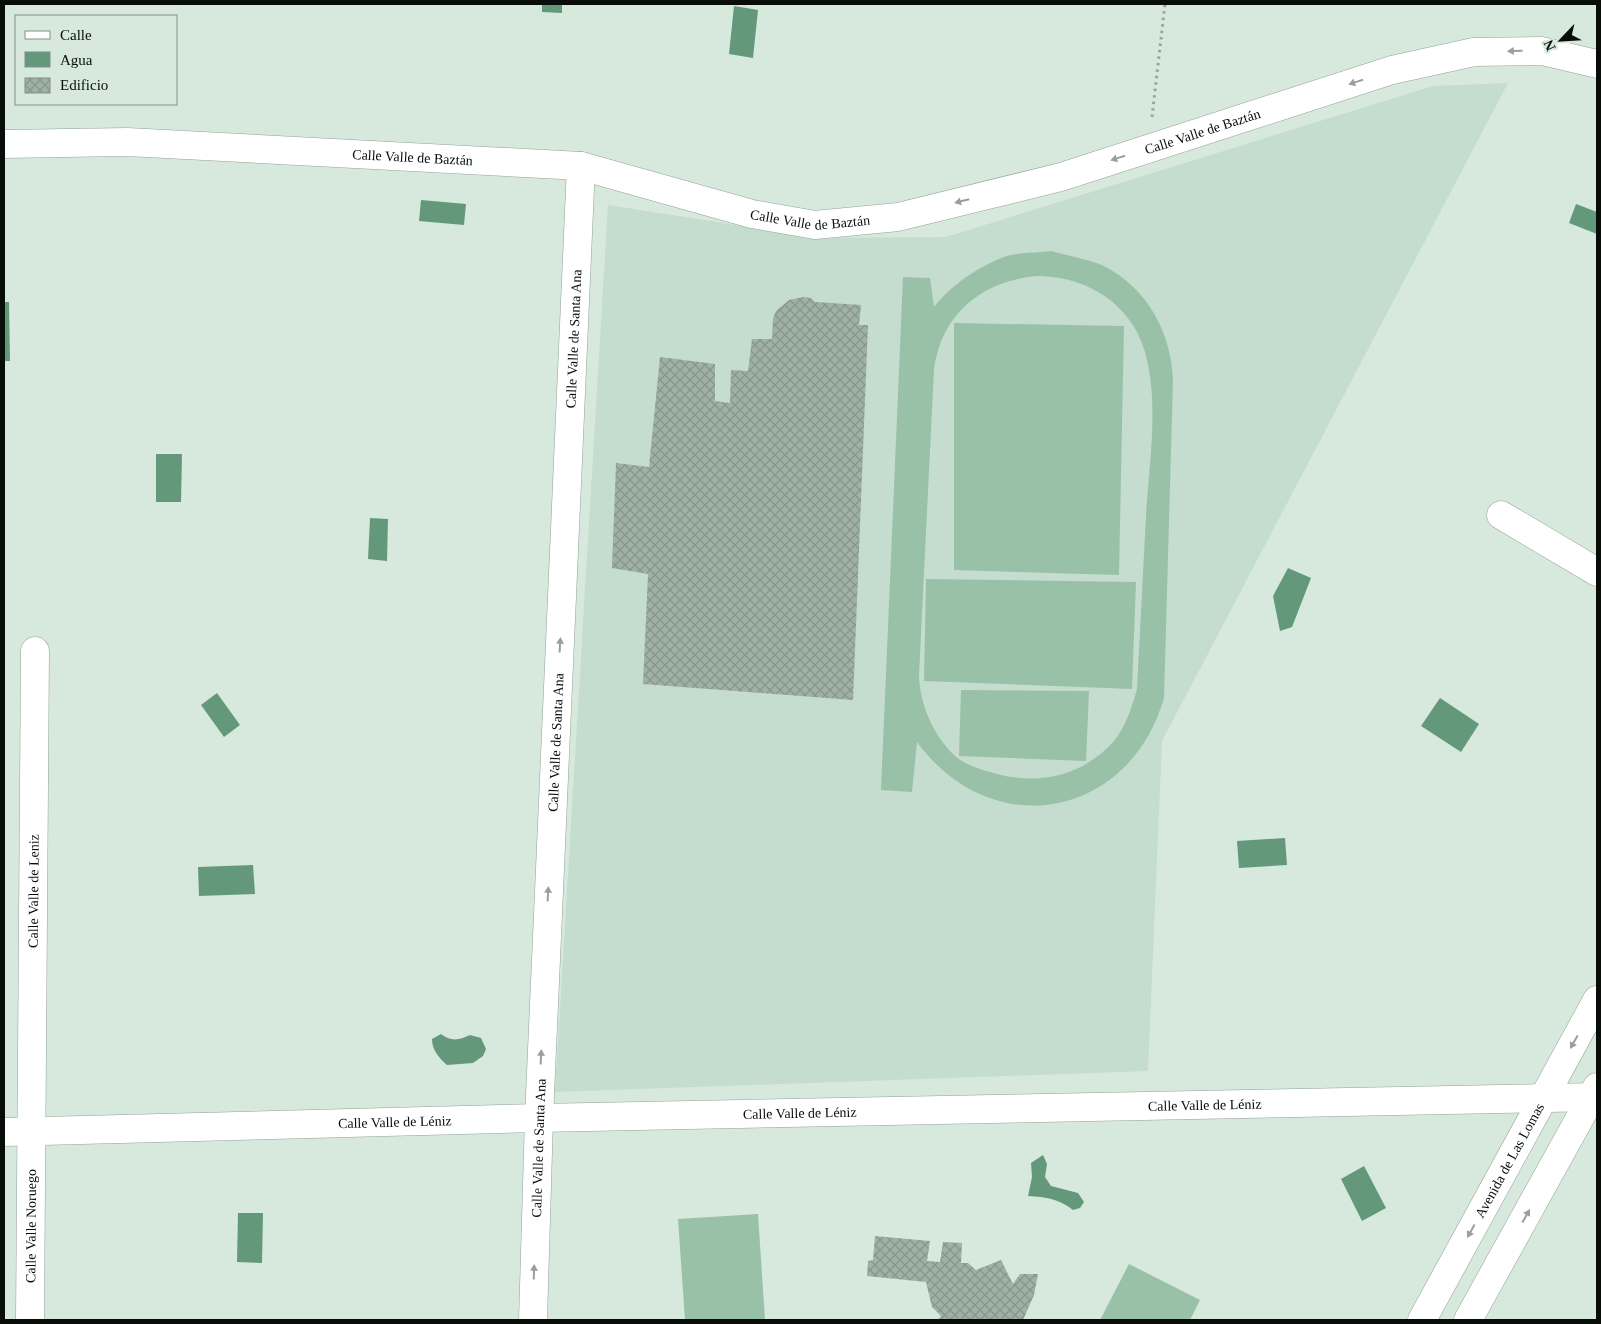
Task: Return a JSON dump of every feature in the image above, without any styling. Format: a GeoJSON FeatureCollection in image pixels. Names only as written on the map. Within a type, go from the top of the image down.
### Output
{"type":"FeatureCollection","features":[{"type":"Feature","properties":{"kind":"street","name":"Calle Valle de Baztán"},"geometry":{"type":"LineString","coordinates":[[4,144],[127,142],[581,166],[752,214],[815,225],[898,217],[1061,177],[1392,70],[1474,52],[1542,51],[1597,64]]}},
{"type":"Feature","properties":{"kind":"street","name":"Calle Valle de Santa Ana"},"geometry":{"type":"LineString","coordinates":[[533,1320],[538,1118],[581,166]]}},
{"type":"Feature","properties":{"kind":"street"},"geometry":{"type":"LineString","coordinates":[[1500,515],[1597,572]]}},
{"type":"Feature","properties":{"kind":"street","name":"Calle Valle de Leniz"},"geometry":{"type":"LineString","coordinates":[[32,1132],[35,651]]}},
{"type":"Feature","properties":{"kind":"street","name":"Avenida de Las Lomas"},"geometry":{"type":"LineString","coordinates":[[1422,1320],[1597,1000]]}},
{"type":"Feature","properties":{"kind":"street","name":"Calle Valle de Léniz"},"geometry":{"type":"LineString","coordinates":[[4,1132],[538,1118],[1542,1099],[1595,1094]]}},
{"type":"Feature","properties":{"kind":"street"},"geometry":{"type":"LineString","coordinates":[[1468,1320],[1595,1094]]}},
{"type":"Feature","properties":{"kind":"street","name":"Calle Valle Noruego"},"geometry":{"type":"LineString","coordinates":[[30,1320],[32,1132]]}},
{"type":"Feature","properties":{"kind":"path"},"geometry":{"type":"LineString","coordinates":[[1149,148],[1166,4]]}},
{"type":"Feature","properties":{"kind":"shaded area"},"geometry":{"type":"Polygon","coordinates":[[[1508,83],[1162,741],[1148,1071],[555,1092],[608,205],[820,238],[946,237],[1433,86],[1508,83]]]}},
{"type":"Feature","properties":{"kind":"shaded area"},"geometry":{"type":"Polygon","coordinates":[[[1051,251],[1091,261],[1104,266],[1120,276],[1145,300],[1162,329],[1168,345],[1173,380],[1164,698],[1146,739],[1121,770],[1090,792],[1056,804],[1019,805],[982,795],[948,774],[917,742],[912,792],[881,790],[903,277],[930,278],[934,307],[957,284],[994,261],[1009,255],[1051,251]],[[1037,276],[1017,279],[982,293],[968,303],[956,316],[946,332],[938,349],[934,369],[919,675],[922,697],[934,729],[955,756],[967,764],[981,769],[1007,776],[1024,778],[1056,776],[1072,771],[1101,754],[1114,741],[1122,729],[1133,703],[1137,689],[1151,447],[1152,398],[1150,375],[1145,352],[1137,332],[1119,308],[1095,290],[1081,284],[1052,277],[1037,276]]]}},
{"type":"Feature","properties":{"kind":"shaded area"},"geometry":{"type":"Polygon","coordinates":[[[954,323],[1124,326],[1119,575],[954,570],[954,323]]]}},
{"type":"Feature","properties":{"kind":"shaded area"},"geometry":{"type":"Polygon","coordinates":[[[926,579],[1136,582],[1132,689],[924,681],[926,579]]]}},
{"type":"Feature","properties":{"kind":"shaded area"},"geometry":{"type":"Polygon","coordinates":[[[961,690],[1089,691],[1086,761],[959,756],[961,690]]]}},
{"type":"Feature","properties":{"kind":"shaded area"},"geometry":{"type":"Polygon","coordinates":[[[758,1214],[765,1320],[685,1320],[678,1219],[758,1214]]]}},
{"type":"Feature","properties":{"kind":"shaded area"},"geometry":{"type":"Polygon","coordinates":[[[1129,1264],[1200,1300],[1190,1320],[1100,1320],[1129,1264]]]}},
{"type":"Feature","properties":{"kind":"water"},"geometry":{"type":"Polygon","coordinates":[[[542,4],[562,4],[562,13],[542,12],[542,4]]]}},
{"type":"Feature","properties":{"kind":"water"},"geometry":{"type":"Polygon","coordinates":[[[734,6],[758,10],[753,58],[729,54],[734,6]]]}},
{"type":"Feature","properties":{"kind":"water"},"geometry":{"type":"Polygon","coordinates":[[[421,200],[466,204],[464,225],[419,221],[421,200]]]}},
{"type":"Feature","properties":{"kind":"water"},"geometry":{"type":"Polygon","coordinates":[[[1576,204],[1597,212],[1597,234],[1569,223],[1576,204]]]}},
{"type":"Feature","properties":{"kind":"water"},"geometry":{"type":"Polygon","coordinates":[[[4,302],[9,302],[10,361],[4,361],[4,302]]]}},
{"type":"Feature","properties":{"kind":"water"},"geometry":{"type":"Polygon","coordinates":[[[156,454],[182,454],[181,502],[156,502],[156,454]]]}},
{"type":"Feature","properties":{"kind":"water"},"geometry":{"type":"Polygon","coordinates":[[[370,518],[388,519],[387,561],[368,559],[370,518]]]}},
{"type":"Feature","properties":{"kind":"water"},"geometry":{"type":"Polygon","coordinates":[[[1288,568],[1311,578],[1292,627],[1280,631],[1273,596],[1288,568]]]}},
{"type":"Feature","properties":{"kind":"water"},"geometry":{"type":"Polygon","coordinates":[[[217,693],[240,725],[224,737],[201,705],[217,693]]]}},
{"type":"Feature","properties":{"kind":"water"},"geometry":{"type":"Polygon","coordinates":[[[1440,698],[1479,724],[1461,752],[1421,726],[1440,698]]]}},
{"type":"Feature","properties":{"kind":"water"},"geometry":{"type":"Polygon","coordinates":[[[1285,838],[1287,865],[1239,868],[1237,841],[1285,838]]]}},
{"type":"Feature","properties":{"kind":"water"},"geometry":{"type":"Polygon","coordinates":[[[253,865],[255,894],[199,896],[198,867],[253,865]]]}},
{"type":"Feature","properties":{"kind":"water"},"geometry":{"type":"Polygon","coordinates":[[[441,1034],[452,1039],[459,1039],[470,1035],[481,1038],[486,1049],[483,1056],[473,1063],[447,1065],[436,1054],[432,1043],[432,1039],[441,1034]]]}},
{"type":"Feature","properties":{"kind":"water"},"geometry":{"type":"Polygon","coordinates":[[[1043,1155],[1047,1164],[1045,1177],[1051,1186],[1078,1193],[1084,1202],[1080,1208],[1073,1210],[1063,1203],[1052,1199],[1028,1196],[1032,1177],[1031,1163],[1043,1155]]]}},
{"type":"Feature","properties":{"kind":"water"},"geometry":{"type":"Polygon","coordinates":[[[1364,1166],[1386,1208],[1362,1221],[1341,1179],[1364,1166]]]}},
{"type":"Feature","properties":{"kind":"water"},"geometry":{"type":"Polygon","coordinates":[[[238,1213],[263,1213],[262,1263],[237,1262],[238,1213]]]}},
{"type":"Feature","properties":{"kind":"building"},"geometry":{"type":"Polygon","coordinates":[[[803,297],[811,298],[815,302],[861,305],[859,325],[868,325],[853,700],[643,684],[648,574],[612,568],[616,463],[649,467],[660,357],[715,364],[715,401],[730,403],[731,370],[748,371],[752,339],[772,339],[773,319],[776,311],[789,300],[803,297]]]}},
{"type":"Feature","properties":{"kind":"building"},"geometry":{"type":"Polygon","coordinates":[[[875,1236],[930,1241],[927,1261],[940,1262],[943,1242],[962,1243],[961,1263],[968,1263],[976,1270],[1001,1260],[1013,1284],[1020,1274],[1038,1274],[1034,1295],[1023,1320],[938,1320],[941,1316],[932,1307],[926,1282],[867,1276],[868,1261],[873,1260],[875,1236]]]}}]}
